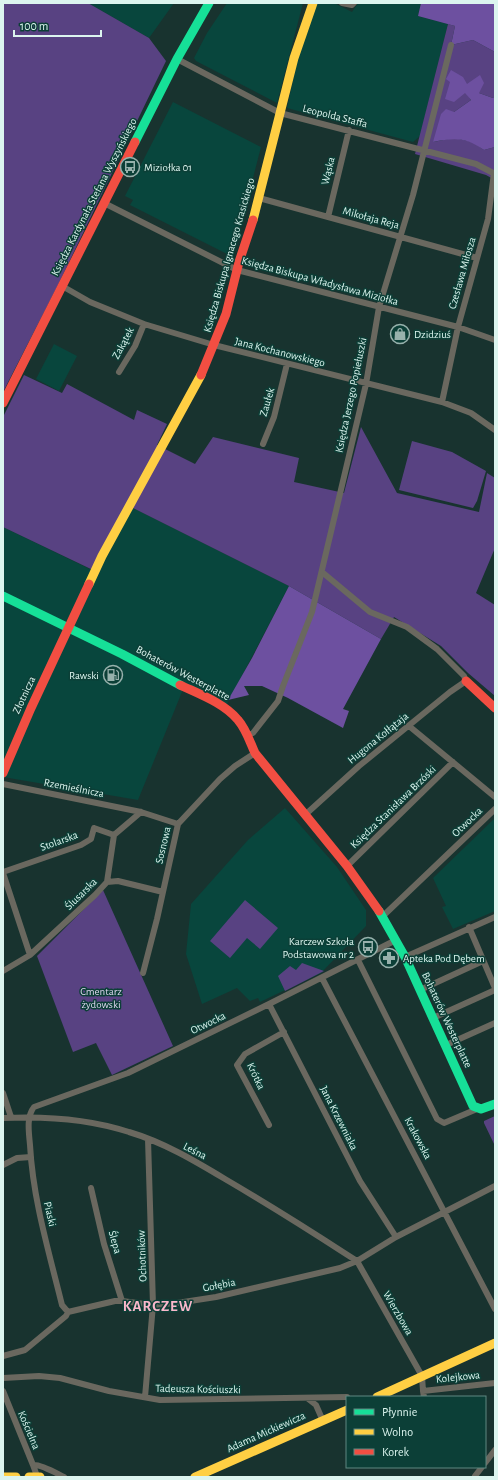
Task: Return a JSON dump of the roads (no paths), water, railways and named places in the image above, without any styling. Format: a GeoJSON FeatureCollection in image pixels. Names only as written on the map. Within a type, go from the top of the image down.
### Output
{"type":"FeatureCollection","features":[{"type":"Feature","properties":{"kind":"street","name":"Księdza Kardynała Stefana Wyszyńskiego"},"geometry":{"type":"LineString","coordinates":[[3,403],[177,59],[209,3]]}},
{"type":"Feature","properties":{"kind":"street","name":"Księdza Biskupa Ignacego Krasickiego"},"geometry":{"type":"LineString","coordinates":[[68,628],[102,556],[199,380],[214,345],[226,314],[237,270],[251,228],[302,32],[313,3]]}},
{"type":"Feature","properties":{"kind":"street"},"geometry":{"type":"LineString","coordinates":[[342,3],[352,5],[354,3]]}},
{"type":"Feature","properties":{"kind":"street","name":"Księdza Jerzego Popiełuszki"},"geometry":{"type":"LineString","coordinates":[[247,735],[252,733],[278,701],[312,612],[366,384],[379,307],[413,195],[451,45]]}},
{"type":"Feature","properties":{"kind":"street","name":"Leopolda Staffa"},"geometry":{"type":"LineString","coordinates":[[177,59],[280,113],[476,164],[494,174]]}},
{"type":"Feature","properties":{"kind":"street","name":"Wąska"},"geometry":{"type":"LineString","coordinates":[[328,217],[349,130]]}},
{"type":"Feature","properties":{"kind":"street","name":"Czesława Miłosza"},"geometry":{"type":"LineString","coordinates":[[442,402],[458,327],[488,219],[494,174]]}},
{"type":"Feature","properties":{"kind":"street","name":"Mikołaja Reja"},"geometry":{"type":"LineString","coordinates":[[259,198],[477,258]]}},
{"type":"Feature","properties":{"kind":"street","name":"Księdza Biskupa Władysława Miziołka"},"geometry":{"type":"LineString","coordinates":[[104,203],[237,270],[458,327],[495,340]]}},
{"type":"Feature","properties":{"kind":"street","name":"Jana Kochanowskiego"},"geometry":{"type":"LineString","coordinates":[[62,286],[90,302],[144,324],[214,345],[442,402],[471,413],[495,430]]}},
{"type":"Feature","properties":{"kind":"street","name":"Zakątek"},"geometry":{"type":"LineString","coordinates":[[119,372],[135,346],[144,324]]}},
{"type":"Feature","properties":{"kind":"street","name":"Zaułek"},"geometry":{"type":"LineString","coordinates":[[263,444],[274,417],[288,364]]}},
{"type":"Feature","properties":{"kind":"street"},"geometry":{"type":"LineString","coordinates":[[322,572],[370,612],[407,627],[437,649],[464,676],[466,681],[495,708]]}},
{"type":"Feature","properties":{"kind":"street","name":"Bohaterów Westerplatte"},"geometry":{"type":"LineString","coordinates":[[3,596],[225,708],[238,720],[255,753],[347,866],[383,916],[405,957],[473,1106],[477,1109]]}},
{"type":"Feature","properties":{"kind":"street","name":"Złotnicza"},"geometry":{"type":"LineString","coordinates":[[3,773],[68,628]]}},
{"type":"Feature","properties":{"kind":"street","name":"Hugona Kołłątaja"},"geometry":{"type":"LineString","coordinates":[[306,814],[359,766],[450,692],[466,681]]}},
{"type":"Feature","properties":{"kind":"street"},"geometry":{"type":"LineString","coordinates":[[409,726],[495,797]]}},
{"type":"Feature","properties":{"kind":"street","name":"Sosnowa"},"geometry":{"type":"LineString","coordinates":[[143,973],[158,919],[178,824],[220,779],[235,766],[255,753]]}},
{"type":"Feature","properties":{"kind":"street","name":"Księdza Stanisława Brzóski"},"geometry":{"type":"LineString","coordinates":[[347,866],[453,762]]}},
{"type":"Feature","properties":{"kind":"street","name":"Rzemieślnicza"},"geometry":{"type":"LineString","coordinates":[[3,784],[141,812],[178,824]]}},
{"type":"Feature","properties":{"kind":"street","name":"Otwocka"},"geometry":{"type":"LineString","coordinates":[[383,916],[495,809]]}},
{"type":"Feature","properties":{"kind":"street"},"geometry":{"type":"LineString","coordinates":[[114,835],[141,812]]}},
{"type":"Feature","properties":{"kind":"street","name":"Stolarska"},"geometry":{"type":"LineString","coordinates":[[3,872],[81,845],[91,839],[94,828],[114,835]]}},
{"type":"Feature","properties":{"kind":"street","name":"Ślusarska"},"geometry":{"type":"LineString","coordinates":[[3,971],[30,955],[107,882],[114,835]]}},
{"type":"Feature","properties":{"kind":"street"},"geometry":{"type":"LineString","coordinates":[[3,872],[30,955]]}},
{"type":"Feature","properties":{"kind":"street"},"geometry":{"type":"LineString","coordinates":[[107,882],[118,881],[163,892]]}},
{"type":"Feature","properties":{"kind":"street"},"geometry":{"type":"LineString","coordinates":[[405,957],[469,927],[495,917]]}},
{"type":"Feature","properties":{"kind":"street"},"geometry":{"type":"LineString","coordinates":[[433,1018],[495,989],[469,927]]}},
{"type":"Feature","properties":{"kind":"street","name":"Otwocka"},"geometry":{"type":"LineString","coordinates":[[29,1118],[32,1110],[38,1104],[128,1073],[396,940]]}},
{"type":"Feature","properties":{"kind":"street"},"geometry":{"type":"LineString","coordinates":[[358,960],[437,1119],[444,1123],[477,1109],[483,1109],[495,1104]]}},
{"type":"Feature","properties":{"kind":"street"},"geometry":{"type":"LineString","coordinates":[[420,990],[483,961]]}},
{"type":"Feature","properties":{"kind":"street","name":"Krakowska"},"geometry":{"type":"LineString","coordinates":[[322,978],[495,1309]]}},
{"type":"Feature","properties":{"kind":"street","name":"Jana Krzewniaka"},"geometry":{"type":"LineString","coordinates":[[269,1004],[360,1180],[396,1237]]}},
{"type":"Feature","properties":{"kind":"street"},"geometry":{"type":"LineString","coordinates":[[446,1045],[495,1023]]}},
{"type":"Feature","properties":{"kind":"street","name":"Krótka"},"geometry":{"type":"LineString","coordinates":[[269,1125],[237,1064],[245,1054],[284,1032]]}},
{"type":"Feature","properties":{"kind":"street"},"geometry":{"type":"LineString","coordinates":[[3,1093],[11,1117]]}},
{"type":"Feature","properties":{"kind":"street","name":"Leśna"},"geometry":{"type":"LineString","coordinates":[[3,1118],[11,1117],[90,1122],[130,1132],[148,1139],[197,1163],[249,1193],[357,1261]]}},
{"type":"Feature","properties":{"kind":"street","name":"Piaski"},"geometry":{"type":"LineString","coordinates":[[29,1118],[31,1167],[37,1206],[62,1305],[68,1312]]}},
{"type":"Feature","properties":{"kind":"street","name":"Ochotników"},"geometry":{"type":"LineString","coordinates":[[145,1397],[153,1304],[148,1139]]}},
{"type":"Feature","properties":{"kind":"street"},"geometry":{"type":"LineString","coordinates":[[3,1165],[17,1158],[31,1157]]}},
{"type":"Feature","properties":{"kind":"street"},"geometry":{"type":"LineString","coordinates":[[396,1237],[495,1186]]}},
{"type":"Feature","properties":{"kind":"street","name":"Ślepa"},"geometry":{"type":"LineString","coordinates":[[90,1188],[104,1244],[122,1301]]}},
{"type":"Feature","properties":{"kind":"street","name":"Gołębia"},"geometry":{"type":"LineString","coordinates":[[68,1312],[122,1301],[153,1304],[177,1303],[216,1297],[340,1268],[357,1261],[396,1237]]}},
{"type":"Feature","properties":{"kind":"street","name":"Wierzbowa"},"geometry":{"type":"LineString","coordinates":[[357,1261],[422,1376]]}},
{"type":"Feature","properties":{"kind":"street"},"geometry":{"type":"LineString","coordinates":[[3,1356],[25,1350],[66,1316],[68,1312]]}},
{"type":"Feature","properties":{"kind":"street"},"geometry":{"type":"LineString","coordinates":[[379,1396],[495,1343]]}},
{"type":"Feature","properties":{"kind":"street","name":"Tadeusza Kościuszki"},"geometry":{"type":"LineString","coordinates":[[3,1378],[39,1376],[60,1378],[108,1391],[160,1400],[346,1397]]}},
{"type":"Feature","properties":{"kind":"street"},"geometry":{"type":"LineString","coordinates":[[422,1376],[423,1394]]}},
{"type":"Feature","properties":{"kind":"street","name":"Kolejkowa"},"geometry":{"type":"LineString","coordinates":[[423,1394],[495,1383]]}},
{"type":"Feature","properties":{"kind":"street","name":"Kościelna"},"geometry":{"type":"LineString","coordinates":[[3,1391],[34,1466],[35,1477]]}},
{"type":"Feature","properties":{"kind":"street"},"geometry":{"type":"LineString","coordinates":[[307,1398],[316,1405],[323,1421]]}},
{"type":"Feature","properties":{"kind":"street","name":"Adama Mickiewicza"},"geometry":{"type":"LineString","coordinates":[[201,1476],[346,1410]]}},
{"type":"Feature","properties":{"kind":"street"},"geometry":{"type":"LineString","coordinates":[[488,1456],[495,1450]]}},
{"type":"Feature","properties":{"kind":"street"},"geometry":{"type":"LineString","coordinates":[[34,1466],[41,1466],[64,1477]]}},
{"type":"Feature","properties":{"kind":"street"},"geometry":{"type":"LineString","coordinates":[[475,1476],[481,1468]]}},
{"type":"Feature","properties":{"kind":"street"},"geometry":{"type":"LineString","coordinates":[[4,1477],[16,1477]]}},
{"type":"Feature","properties":{"kind":"place","name":"Miziołka 01"},"geometry":{"type":"Point","coordinates":[130,167]}},
{"type":"Feature","properties":{"kind":"place","name":"Dzidziuś"},"geometry":{"type":"Point","coordinates":[400,334]}},
{"type":"Feature","properties":{"kind":"place","name":"Rawski"},"geometry":{"type":"Point","coordinates":[113,675]}},
{"type":"Feature","properties":{"kind":"place","name":"Karczew Szkoła Podstawowa nr 2"},"geometry":{"type":"Point","coordinates":[368,947]}},
{"type":"Feature","properties":{"kind":"place","name":"Apteka Pod Dębem"},"geometry":{"type":"Point","coordinates":[389,958]}},
{"type":"Feature","properties":{"kind":"district","name":"KARCZEW"},"geometry":{"type":"Point","coordinates":[158,1306]}},
{"type":"Feature","properties":{"kind":"park label","name":"Cmentarz żydowski"},"geometry":{"type":"Point","coordinates":[101,997]}}]}
